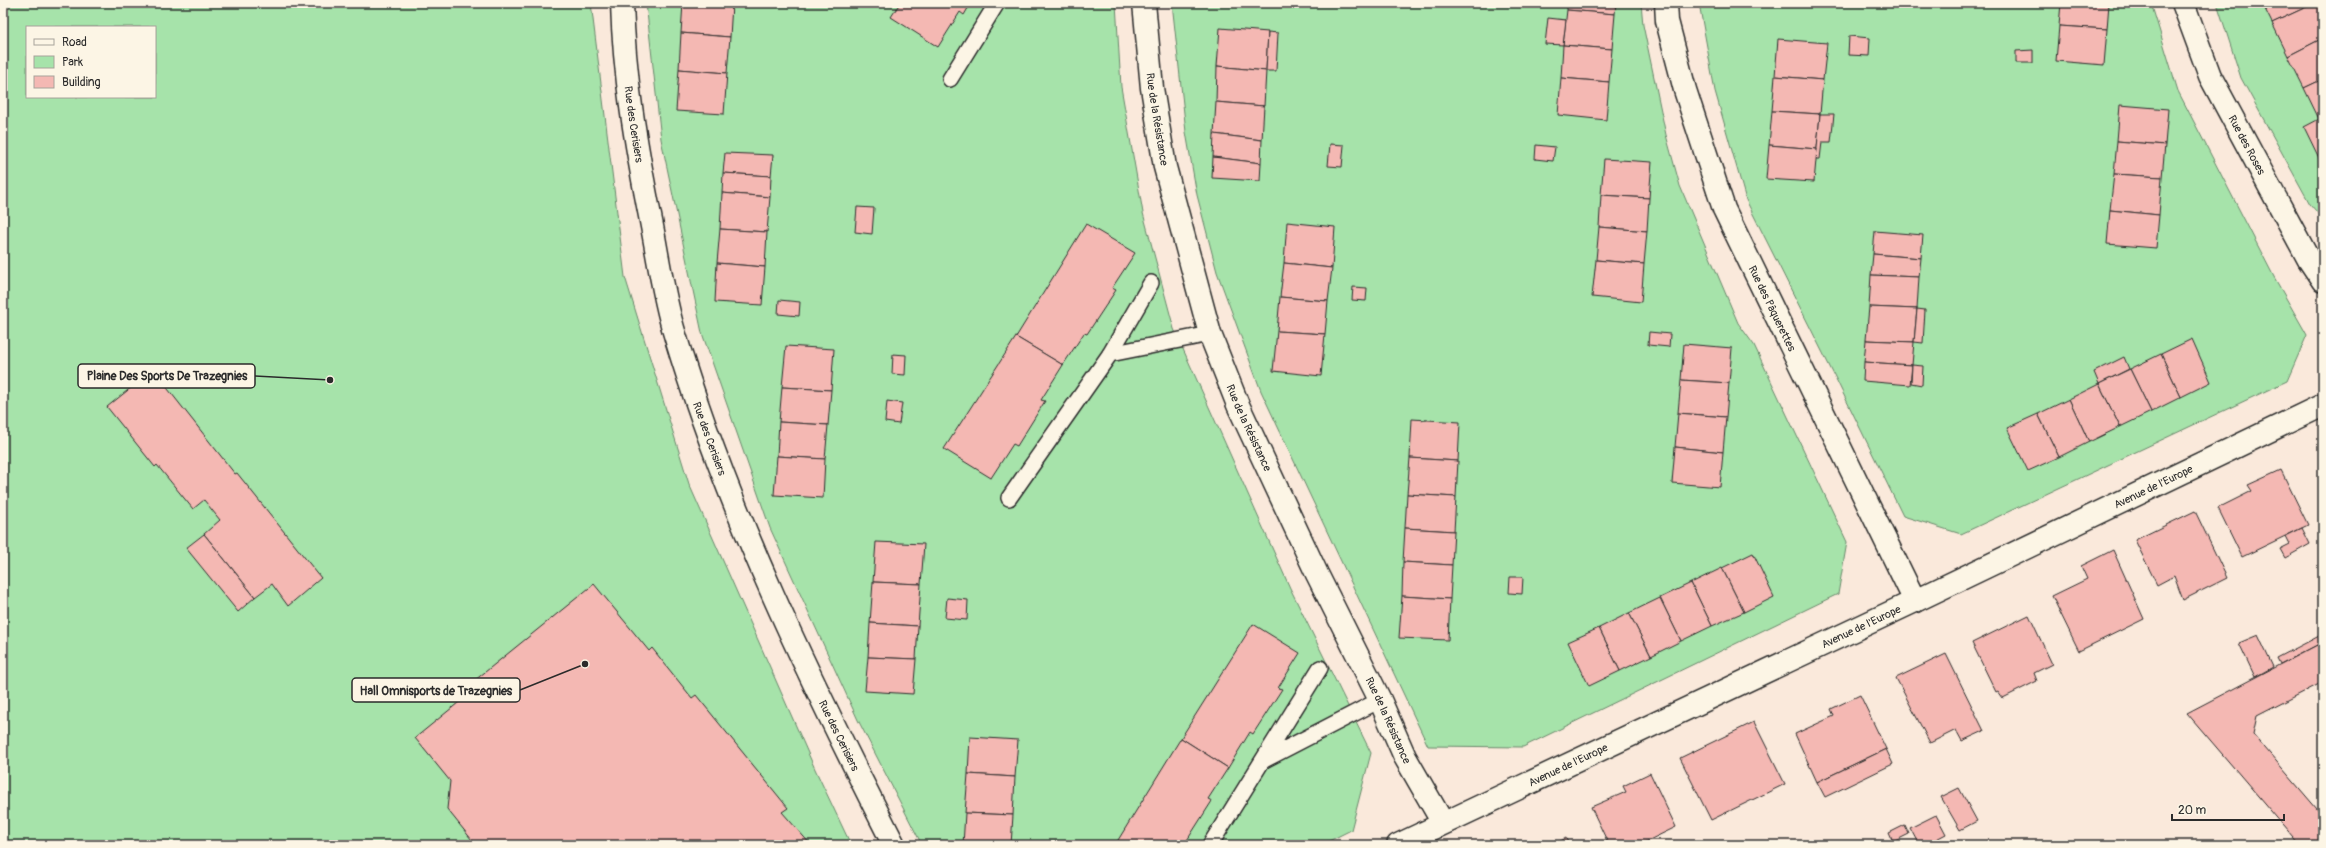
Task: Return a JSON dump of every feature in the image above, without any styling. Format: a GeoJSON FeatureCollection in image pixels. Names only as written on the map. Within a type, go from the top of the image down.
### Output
{"type":"FeatureCollection","features":[{"type":"Feature","properties":{"kind":"street","name":"Rue des Cerisiers"},"geometry":{"type":"LineString","coordinates":[[622,3],[634,138],[674,333],[716,461],[744,528],[830,720],[894,845]]}},
{"type":"Feature","properties":{"kind":"street","name":"Rue de la Résistance"},"geometry":{"type":"LineString","coordinates":[[1144,3],[1152,88],[1165,167],[1210,334],[1245,419],[1317,574],[1380,700],[1405,757],[1444,823]]}},
{"type":"Feature","properties":{"kind":"street","name":"Rue des Pâquerettes"},"geometry":{"type":"LineString","coordinates":[[1666,3],[1667,21],[1684,90],[1724,209],[1915,601]]}},
{"type":"Feature","properties":{"kind":"street","name":"Rue des Roses"},"geometry":{"type":"LineString","coordinates":[[2184,3],[2210,76],[2309,260],[2323,281]]}},
{"type":"Feature","properties":{"kind":"street","name":"Avenue de l'Europe"},"geometry":{"type":"LineString","coordinates":[[1398,845],[1915,601],[2323,405]]}},
{"type":"Feature","properties":{"kind":"lane"},"geometry":{"type":"LineString","coordinates":[[950,79],[997,3]]}},
{"type":"Feature","properties":{"kind":"lane"},"geometry":{"type":"LineString","coordinates":[[1009,498],[1110,354],[1151,283]]}},
{"type":"Feature","properties":{"kind":"lane"},"geometry":{"type":"LineString","coordinates":[[1110,354],[1210,334]]}},
{"type":"Feature","properties":{"kind":"lane"},"geometry":{"type":"LineString","coordinates":[[1210,845],[1320,668]]}},
{"type":"Feature","properties":{"kind":"lane"},"geometry":{"type":"LineString","coordinates":[[1264,760],[1380,700]]}},
{"type":"Feature","properties":{"kind":"green space"},"geometry":{"type":"Polygon","coordinates":[[[3,3],[591,3],[625,277],[689,484],[815,769],[851,845],[3,845],[3,3]]]}},
{"type":"Feature","properties":{"kind":"green space"},"geometry":{"type":"Polygon","coordinates":[[[646,3],[1116,3],[1121,87],[1143,213],[1174,329],[1290,588],[1371,753],[1351,830],[1321,845],[922,845],[858,720],[770,528],[702,333],[661,139],[646,3]]]}},
{"type":"Feature","properties":{"kind":"green space"},"geometry":{"type":"Polygon","coordinates":[[[1172,3],[1641,3],[1643,25],[1666,135],[1680,186],[1738,323],[1754,345],[1847,542],[1838,594],[1523,747],[1428,746],[1261,391],[1217,272],[1197,195],[1186,132],[1172,3]]]}},
{"type":"Feature","properties":{"kind":"green space"},"geometry":{"type":"Polygon","coordinates":[[[1699,3],[2151,3],[2178,91],[2274,277],[2307,335],[2287,381],[1961,534],[1903,516],[1746,200],[1715,91],[1699,3]]]}},
{"type":"Feature","properties":{"kind":"green space"},"geometry":{"type":"Polygon","coordinates":[[[2217,3],[2323,3],[2323,219],[2310,204],[2241,78],[2217,3]]]}},
{"type":"Feature","properties":{"kind":"building"},"geometry":{"type":"Polygon","coordinates":[[[683,3],[732,4],[730,37],[681,33],[683,3]]]}},
{"type":"Feature","properties":{"kind":"building"},"geometry":{"type":"Polygon","coordinates":[[[900,3],[971,3],[964,15],[960,12],[938,47],[891,17],[900,3]]]}},
{"type":"Feature","properties":{"kind":"building"},"geometry":{"type":"Polygon","coordinates":[[[1567,3],[1616,3],[1615,14],[1567,10],[1567,3]]]}},
{"type":"Feature","properties":{"kind":"building"},"geometry":{"type":"Polygon","coordinates":[[[2061,3],[2109,3],[2107,29],[2059,26],[2061,3]]]}},
{"type":"Feature","properties":{"kind":"building"},"geometry":{"type":"Polygon","coordinates":[[[2262,3],[2315,3],[2272,23],[2262,3]]]}},
{"type":"Feature","properties":{"kind":"building"},"geometry":{"type":"Polygon","coordinates":[[[2315,3],[2319,3],[2323,11],[2323,38],[2288,56],[2272,23],[2315,3]]]}},
{"type":"Feature","properties":{"kind":"building"},"geometry":{"type":"Polygon","coordinates":[[[1567,10],[1615,14],[1612,49],[1563,45],[1567,10]]]}},
{"type":"Feature","properties":{"kind":"building"},"geometry":{"type":"Polygon","coordinates":[[[1548,18],[1566,20],[1563,45],[1545,44],[1548,18]]]}},
{"type":"Feature","properties":{"kind":"building"},"geometry":{"type":"Polygon","coordinates":[[[2059,26],[2107,29],[2104,65],[2056,61],[2059,26]]]}},
{"type":"Feature","properties":{"kind":"building"},"geometry":{"type":"Polygon","coordinates":[[[1220,28],[1268,32],[1266,71],[1217,66],[1220,28]]]}},
{"type":"Feature","properties":{"kind":"building"},"geometry":{"type":"Polygon","coordinates":[[[1268,32],[1278,33],[1276,71],[1266,71],[1268,32]]]}},
{"type":"Feature","properties":{"kind":"building"},"geometry":{"type":"Polygon","coordinates":[[[681,33],[730,37],[727,73],[679,69],[681,33]]]}},
{"type":"Feature","properties":{"kind":"building"},"geometry":{"type":"Polygon","coordinates":[[[1849,36],[1870,38],[1869,56],[1848,55],[1849,36]]]}},
{"type":"Feature","properties":{"kind":"building"},"geometry":{"type":"Polygon","coordinates":[[[2323,38],[2323,79],[2304,88],[2288,56],[2323,38]]]}},
{"type":"Feature","properties":{"kind":"building"},"geometry":{"type":"Polygon","coordinates":[[[1778,39],[1827,43],[1823,80],[1775,76],[1778,39]]]}},
{"type":"Feature","properties":{"kind":"building"},"geometry":{"type":"Polygon","coordinates":[[[1563,45],[1612,49],[1609,82],[1561,78],[1563,45]]]}},
{"type":"Feature","properties":{"kind":"building"},"geometry":{"type":"Polygon","coordinates":[[[2033,50],[2033,63],[2016,63],[2016,51],[2033,50]]]}},
{"type":"Feature","properties":{"kind":"building"},"geometry":{"type":"Polygon","coordinates":[[[1217,66],[1266,71],[1264,106],[1216,102],[1217,66]]]}},
{"type":"Feature","properties":{"kind":"building"},"geometry":{"type":"Polygon","coordinates":[[[679,69],[727,73],[724,114],[676,111],[679,69]]]}},
{"type":"Feature","properties":{"kind":"building"},"geometry":{"type":"Polygon","coordinates":[[[1775,76],[1823,80],[1820,114],[1772,111],[1775,76]]]}},
{"type":"Feature","properties":{"kind":"building"},"geometry":{"type":"Polygon","coordinates":[[[1561,78],[1609,82],[1606,120],[1558,115],[1561,78]]]}},
{"type":"Feature","properties":{"kind":"building"},"geometry":{"type":"Polygon","coordinates":[[[2323,79],[2323,117],[2319,119],[2304,88],[2323,79]]]}},
{"type":"Feature","properties":{"kind":"building"},"geometry":{"type":"Polygon","coordinates":[[[1216,102],[1264,106],[1262,140],[1214,134],[1216,102]]]}},
{"type":"Feature","properties":{"kind":"building"},"geometry":{"type":"Polygon","coordinates":[[[2120,105],[2168,109],[2165,145],[2117,141],[2120,105]]]}},
{"type":"Feature","properties":{"kind":"building"},"geometry":{"type":"Polygon","coordinates":[[[1772,111],[1820,114],[1817,149],[1769,145],[1772,111]]]}},
{"type":"Feature","properties":{"kind":"building"},"geometry":{"type":"Polygon","coordinates":[[[1820,114],[1834,114],[1831,142],[1822,142],[1820,159],[1816,159],[1820,114]]]}},
{"type":"Feature","properties":{"kind":"building"},"geometry":{"type":"Polygon","coordinates":[[[2323,117],[2323,158],[2320,160],[2304,127],[2323,117]]]}},
{"type":"Feature","properties":{"kind":"building"},"geometry":{"type":"Polygon","coordinates":[[[1214,134],[1262,140],[1261,163],[1213,157],[1214,134]]]}},
{"type":"Feature","properties":{"kind":"building"},"geometry":{"type":"Polygon","coordinates":[[[2117,141],[2165,145],[2162,177],[2114,174],[2117,141]]]}},
{"type":"Feature","properties":{"kind":"building"},"geometry":{"type":"Polygon","coordinates":[[[1330,144],[1344,145],[1342,167],[1328,166],[1330,144]]]}},
{"type":"Feature","properties":{"kind":"building"},"geometry":{"type":"Polygon","coordinates":[[[1536,145],[1555,147],[1553,161],[1535,159],[1536,145]]]}},
{"type":"Feature","properties":{"kind":"building"},"geometry":{"type":"Polygon","coordinates":[[[1769,145],[1817,149],[1814,182],[1766,179],[1769,145]]]}},
{"type":"Feature","properties":{"kind":"building"},"geometry":{"type":"Polygon","coordinates":[[[725,153],[773,155],[771,176],[723,173],[725,153]]]}},
{"type":"Feature","properties":{"kind":"building"},"geometry":{"type":"Polygon","coordinates":[[[1213,157],[1261,163],[1260,181],[1212,178],[1213,157]]]}},
{"type":"Feature","properties":{"kind":"building"},"geometry":{"type":"Polygon","coordinates":[[[1604,159],[1652,162],[1649,198],[1601,195],[1604,159]]]}},
{"type":"Feature","properties":{"kind":"building"},"geometry":{"type":"Polygon","coordinates":[[[723,173],[771,176],[770,197],[722,193],[723,173]]]}},
{"type":"Feature","properties":{"kind":"building"},"geometry":{"type":"Polygon","coordinates":[[[2114,174],[2162,177],[2159,215],[2110,210],[2114,174]]]}},
{"type":"Feature","properties":{"kind":"building"},"geometry":{"type":"Polygon","coordinates":[[[722,193],[770,197],[767,232],[720,229],[722,193]]]}},
{"type":"Feature","properties":{"kind":"building"},"geometry":{"type":"Polygon","coordinates":[[[1601,195],[1649,198],[1647,231],[1599,227],[1601,195]]]}},
{"type":"Feature","properties":{"kind":"building"},"geometry":{"type":"Polygon","coordinates":[[[857,207],[874,208],[872,234],[855,232],[857,207]]]}},
{"type":"Feature","properties":{"kind":"building"},"geometry":{"type":"Polygon","coordinates":[[[2110,210],[2159,215],[2156,248],[2107,244],[2110,210]]]}},
{"type":"Feature","properties":{"kind":"building"},"geometry":{"type":"Polygon","coordinates":[[[1287,222],[1335,227],[1332,268],[1284,263],[1287,222]]]}},
{"type":"Feature","properties":{"kind":"building"},"geometry":{"type":"Polygon","coordinates":[[[1086,224],[1135,253],[1112,288],[1116,290],[1087,334],[1084,333],[1063,365],[1016,337],[1086,224]]]}},
{"type":"Feature","properties":{"kind":"building"},"geometry":{"type":"Polygon","coordinates":[[[1599,227],[1647,231],[1644,264],[1596,260],[1599,227]]]}},
{"type":"Feature","properties":{"kind":"building"},"geometry":{"type":"Polygon","coordinates":[[[720,229],[767,232],[765,267],[717,263],[720,229]]]}},
{"type":"Feature","properties":{"kind":"building"},"geometry":{"type":"Polygon","coordinates":[[[1875,231],[1923,235],[1921,258],[1873,254],[1875,231]]]}},
{"type":"Feature","properties":{"kind":"building"},"geometry":{"type":"Polygon","coordinates":[[[1873,254],[1921,258],[1919,277],[1871,275],[1873,254]]]}},
{"type":"Feature","properties":{"kind":"building"},"geometry":{"type":"Polygon","coordinates":[[[1596,260],[1644,264],[1641,302],[1592,297],[1596,260]]]}},
{"type":"Feature","properties":{"kind":"building"},"geometry":{"type":"Polygon","coordinates":[[[717,263],[765,267],[762,305],[715,302],[717,263]]]}},
{"type":"Feature","properties":{"kind":"building"},"geometry":{"type":"Polygon","coordinates":[[[1284,263],[1332,268],[1328,301],[1280,297],[1284,263]]]}},
{"type":"Feature","properties":{"kind":"building"},"geometry":{"type":"Polygon","coordinates":[[[1871,275],[1919,277],[1917,309],[1869,307],[1871,275]]]}},
{"type":"Feature","properties":{"kind":"building"},"geometry":{"type":"Polygon","coordinates":[[[1353,287],[1367,288],[1366,301],[1352,300],[1353,287]]]}},
{"type":"Feature","properties":{"kind":"building"},"geometry":{"type":"Polygon","coordinates":[[[1280,297],[1328,301],[1325,334],[1277,331],[1280,297]]]}},
{"type":"Feature","properties":{"kind":"building"},"geometry":{"type":"Polygon","coordinates":[[[779,300],[800,302],[799,316],[778,314],[779,300]]]}},
{"type":"Feature","properties":{"kind":"building"},"geometry":{"type":"Polygon","coordinates":[[[1869,307],[1917,309],[1914,342],[1866,340],[1869,307]]]}},
{"type":"Feature","properties":{"kind":"building"},"geometry":{"type":"Polygon","coordinates":[[[1917,309],[1925,310],[1923,343],[1914,342],[1917,309]]]}},
{"type":"Feature","properties":{"kind":"building"},"geometry":{"type":"Polygon","coordinates":[[[1277,331],[1325,334],[1321,376],[1273,371],[1277,331]]]}},
{"type":"Feature","properties":{"kind":"building"},"geometry":{"type":"Polygon","coordinates":[[[1649,332],[1670,334],[1669,347],[1648,345],[1649,332]]]}},
{"type":"Feature","properties":{"kind":"building"},"geometry":{"type":"Polygon","coordinates":[[[1016,337],[1063,365],[1041,400],[1045,401],[1017,446],[1013,444],[991,478],[944,449],[1016,337]]]}},
{"type":"Feature","properties":{"kind":"building"},"geometry":{"type":"Polygon","coordinates":[[[2192,339],[2211,382],[2181,397],[2161,354],[2192,339]]]}},
{"type":"Feature","properties":{"kind":"building"},"geometry":{"type":"Polygon","coordinates":[[[1866,340],[1914,342],[1912,365],[1864,362],[1866,340]]]}},
{"type":"Feature","properties":{"kind":"building"},"geometry":{"type":"Polygon","coordinates":[[[1684,344],[1732,348],[1729,383],[1681,380],[1684,344]]]}},
{"type":"Feature","properties":{"kind":"building"},"geometry":{"type":"Polygon","coordinates":[[[786,346],[834,349],[831,390],[782,387],[786,346]]]}},
{"type":"Feature","properties":{"kind":"building"},"geometry":{"type":"Polygon","coordinates":[[[893,354],[906,355],[905,375],[892,374],[893,354]]]}},
{"type":"Feature","properties":{"kind":"building"},"geometry":{"type":"Polygon","coordinates":[[[2161,354],[2181,397],[2151,412],[2130,369],[2161,354]]]}},
{"type":"Feature","properties":{"kind":"building"},"geometry":{"type":"Polygon","coordinates":[[[2124,357],[2129,369],[2099,384],[2094,372],[2124,357]]]}},
{"type":"Feature","properties":{"kind":"building"},"geometry":{"type":"Polygon","coordinates":[[[1864,362],[1912,365],[1910,385],[1863,381],[1864,362]]]}},
{"type":"Feature","properties":{"kind":"building"},"geometry":{"type":"Polygon","coordinates":[[[1912,365],[1923,366],[1922,385],[1911,383],[1912,365]]]}},
{"type":"Feature","properties":{"kind":"building"},"geometry":{"type":"Polygon","coordinates":[[[2130,369],[2151,412],[2120,427],[2099,384],[2130,369]]]}},
{"type":"Feature","properties":{"kind":"building"},"geometry":{"type":"Polygon","coordinates":[[[153,370],[235,474],[237,473],[321,578],[288,606],[272,584],[255,597],[204,534],[220,520],[204,500],[193,509],[157,465],[155,467],[107,407],[153,370]]]}},
{"type":"Feature","properties":{"kind":"building"},"geometry":{"type":"Polygon","coordinates":[[[1681,380],[1729,383],[1726,417],[1678,413],[1681,380]]]}},
{"type":"Feature","properties":{"kind":"building"},"geometry":{"type":"Polygon","coordinates":[[[2099,384],[2120,427],[2089,442],[2069,399],[2099,384]]]}},
{"type":"Feature","properties":{"kind":"building"},"geometry":{"type":"Polygon","coordinates":[[[782,387],[831,390],[828,425],[779,422],[782,387]]]}},
{"type":"Feature","properties":{"kind":"building"},"geometry":{"type":"Polygon","coordinates":[[[2069,399],[2089,442],[2059,457],[2038,414],[2069,399]]]}},
{"type":"Feature","properties":{"kind":"building"},"geometry":{"type":"Polygon","coordinates":[[[887,401],[902,403],[899,424],[885,422],[887,401]]]}},
{"type":"Feature","properties":{"kind":"building"},"geometry":{"type":"Polygon","coordinates":[[[1678,413],[1726,417],[1723,452],[1675,447],[1678,413]]]}},
{"type":"Feature","properties":{"kind":"building"},"geometry":{"type":"Polygon","coordinates":[[[2038,414],[2059,457],[2028,471],[2007,428],[2038,414]]]}},
{"type":"Feature","properties":{"kind":"building"},"geometry":{"type":"Polygon","coordinates":[[[1412,419],[1460,422],[1458,461],[1410,458],[1412,419]]]}},
{"type":"Feature","properties":{"kind":"building"},"geometry":{"type":"Polygon","coordinates":[[[779,422],[828,425],[825,459],[777,456],[779,422]]]}},
{"type":"Feature","properties":{"kind":"building"},"geometry":{"type":"Polygon","coordinates":[[[1675,447],[1723,452],[1720,487],[1672,483],[1675,447]]]}},
{"type":"Feature","properties":{"kind":"building"},"geometry":{"type":"Polygon","coordinates":[[[777,456],[825,459],[823,498],[774,495],[777,456]]]}},
{"type":"Feature","properties":{"kind":"building"},"geometry":{"type":"Polygon","coordinates":[[[1410,458],[1458,461],[1456,497],[1407,494],[1410,458]]]}},
{"type":"Feature","properties":{"kind":"building"},"geometry":{"type":"Polygon","coordinates":[[[2281,470],[2308,525],[2242,557],[2218,508],[2252,491],[2248,485],[2281,470]]]}},
{"type":"Feature","properties":{"kind":"building"},"geometry":{"type":"Polygon","coordinates":[[[1407,494],[1456,497],[1454,531],[1405,528],[1407,494]]]}},
{"type":"Feature","properties":{"kind":"building"},"geometry":{"type":"Polygon","coordinates":[[[2195,511],[2227,578],[2183,600],[2174,576],[2157,585],[2135,540],[2195,511]]]}},
{"type":"Feature","properties":{"kind":"building"},"geometry":{"type":"Polygon","coordinates":[[[1405,528],[1454,531],[1452,565],[1403,562],[1405,528]]]}},
{"type":"Feature","properties":{"kind":"building"},"geometry":{"type":"Polygon","coordinates":[[[2302,528],[2310,544],[2285,558],[2280,549],[2290,544],[2286,536],[2302,528]]]}},
{"type":"Feature","properties":{"kind":"building"},"geometry":{"type":"Polygon","coordinates":[[[204,534],[255,597],[238,612],[186,548],[204,534]]]}},
{"type":"Feature","properties":{"kind":"building"},"geometry":{"type":"Polygon","coordinates":[[[876,542],[924,544],[921,584],[873,582],[876,542]]]}},
{"type":"Feature","properties":{"kind":"building"},"geometry":{"type":"Polygon","coordinates":[[[2113,550],[2144,619],[2079,651],[2052,596],[2087,579],[2081,566],[2113,550]]]}},
{"type":"Feature","properties":{"kind":"building"},"geometry":{"type":"Polygon","coordinates":[[[1753,553],[1774,597],[1744,612],[1722,568],[1753,553]]]}},
{"type":"Feature","properties":{"kind":"building"},"geometry":{"type":"Polygon","coordinates":[[[1403,562],[1452,565],[1450,599],[1402,596],[1403,562]]]}},
{"type":"Feature","properties":{"kind":"building"},"geometry":{"type":"Polygon","coordinates":[[[1722,568],[1744,612],[1712,626],[1691,583],[1722,568]]]}},
{"type":"Feature","properties":{"kind":"building"},"geometry":{"type":"Polygon","coordinates":[[[1510,577],[1523,577],[1522,594],[1509,593],[1510,577]]]}},
{"type":"Feature","properties":{"kind":"building"},"geometry":{"type":"Polygon","coordinates":[[[873,582],[921,584],[918,626],[870,623],[873,582]]]}},
{"type":"Feature","properties":{"kind":"building"},"geometry":{"type":"Polygon","coordinates":[[[1691,583],[1712,626],[1681,641],[1660,598],[1691,583]]]}},
{"type":"Feature","properties":{"kind":"building"},"geometry":{"type":"Polygon","coordinates":[[[594,584],[649,651],[652,648],[692,698],[696,695],[788,808],[782,812],[811,845],[476,845],[447,809],[450,781],[415,738],[469,694],[469,685],[594,584]]]}},
{"type":"Feature","properties":{"kind":"building"},"geometry":{"type":"Polygon","coordinates":[[[1402,596],[1450,599],[1448,640],[1399,638],[1402,596]]]}},
{"type":"Feature","properties":{"kind":"building"},"geometry":{"type":"Polygon","coordinates":[[[947,598],[968,600],[967,620],[945,618],[947,598]]]}},
{"type":"Feature","properties":{"kind":"building"},"geometry":{"type":"Polygon","coordinates":[[[1660,598],[1681,641],[1651,656],[1629,613],[1660,598]]]}},
{"type":"Feature","properties":{"kind":"building"},"geometry":{"type":"Polygon","coordinates":[[[1629,613],[1651,656],[1620,671],[1599,628],[1629,613]]]}},
{"type":"Feature","properties":{"kind":"building"},"geometry":{"type":"Polygon","coordinates":[[[2029,615],[2052,664],[2034,673],[2037,681],[2003,698],[1998,691],[1996,692],[1972,643],[2029,615]]]}},
{"type":"Feature","properties":{"kind":"building"},"geometry":{"type":"Polygon","coordinates":[[[870,623],[918,626],[916,659],[868,657],[870,623]]]}},
{"type":"Feature","properties":{"kind":"building"},"geometry":{"type":"Polygon","coordinates":[[[1253,624],[1300,653],[1278,688],[1282,689],[1253,734],[1250,732],[1228,768],[1181,738],[1253,624]]]}},
{"type":"Feature","properties":{"kind":"building"},"geometry":{"type":"Polygon","coordinates":[[[1599,628],[1620,671],[1589,686],[1568,642],[1599,628]]]}},
{"type":"Feature","properties":{"kind":"building"},"geometry":{"type":"Polygon","coordinates":[[[2323,634],[2323,642],[2280,664],[2277,658],[2323,634]]]}},
{"type":"Feature","properties":{"kind":"building"},"geometry":{"type":"Polygon","coordinates":[[[2258,635],[2273,667],[2255,677],[2239,643],[2258,635]]]}},
{"type":"Feature","properties":{"kind":"building"},"geometry":{"type":"Polygon","coordinates":[[[2323,642],[2323,682],[2257,716],[2253,734],[2323,816],[2323,845],[2300,845],[2187,713],[2323,642]]]}},
{"type":"Feature","properties":{"kind":"building"},"geometry":{"type":"Polygon","coordinates":[[[1946,654],[1984,731],[1962,741],[1956,730],[1930,743],[1896,678],[1946,654]]]}},
{"type":"Feature","properties":{"kind":"building"},"geometry":{"type":"Polygon","coordinates":[[[868,657],[916,659],[913,694],[865,691],[868,657]]]}},
{"type":"Feature","properties":{"kind":"building"},"geometry":{"type":"Polygon","coordinates":[[[1860,695],[1886,749],[1817,782],[1795,734],[1834,716],[1831,709],[1860,695]]]}},
{"type":"Feature","properties":{"kind":"building"},"geometry":{"type":"Polygon","coordinates":[[[1754,722],[1785,784],[1711,820],[1680,758],[1754,722]]]}},
{"type":"Feature","properties":{"kind":"building"},"geometry":{"type":"Polygon","coordinates":[[[970,737],[1018,740],[1015,777],[968,774],[970,737]]]}},
{"type":"Feature","properties":{"kind":"building"},"geometry":{"type":"Polygon","coordinates":[[[1181,738],[1228,768],[1208,799],[1212,801],[1184,845],[1115,845],[1181,738]]]}},
{"type":"Feature","properties":{"kind":"building"},"geometry":{"type":"Polygon","coordinates":[[[1886,749],[1893,764],[1825,797],[1817,782],[1886,749]]]}},
{"type":"Feature","properties":{"kind":"building"},"geometry":{"type":"Polygon","coordinates":[[[1650,773],[1676,827],[1639,845],[1609,845],[1591,807],[1626,792],[1623,786],[1650,773]]]}},
{"type":"Feature","properties":{"kind":"building"},"geometry":{"type":"Polygon","coordinates":[[[968,774],[1015,777],[1013,815],[965,813],[968,774]]]}},
{"type":"Feature","properties":{"kind":"building"},"geometry":{"type":"Polygon","coordinates":[[[1959,788],[1977,821],[1960,830],[1941,797],[1959,788]]]}},
{"type":"Feature","properties":{"kind":"building"},"geometry":{"type":"Polygon","coordinates":[[[965,813],[1013,815],[1011,845],[963,845],[965,813]]]}},
{"type":"Feature","properties":{"kind":"building"},"geometry":{"type":"Polygon","coordinates":[[[1936,815],[1946,834],[1925,845],[1919,845],[1910,828],[1936,815]]]}},
{"type":"Feature","properties":{"kind":"building"},"geometry":{"type":"Polygon","coordinates":[[[1905,825],[1909,834],[1893,842],[1889,833],[1905,825]]]}},
{"type":"Feature","properties":{"kind":"building"},"geometry":{"type":"Polygon","coordinates":[[[1566,838],[1569,845],[1553,845],[1566,838]]]}},
{"type":"Feature","properties":{"kind":"place","name":"Plaine Des Sports De Trazegnies"},"geometry":{"type":"Point","coordinates":[330,380]}},
{"type":"Feature","properties":{"kind":"place","name":"Hall Omnisports de Trazegnies"},"geometry":{"type":"Point","coordinates":[585,664]}}]}
